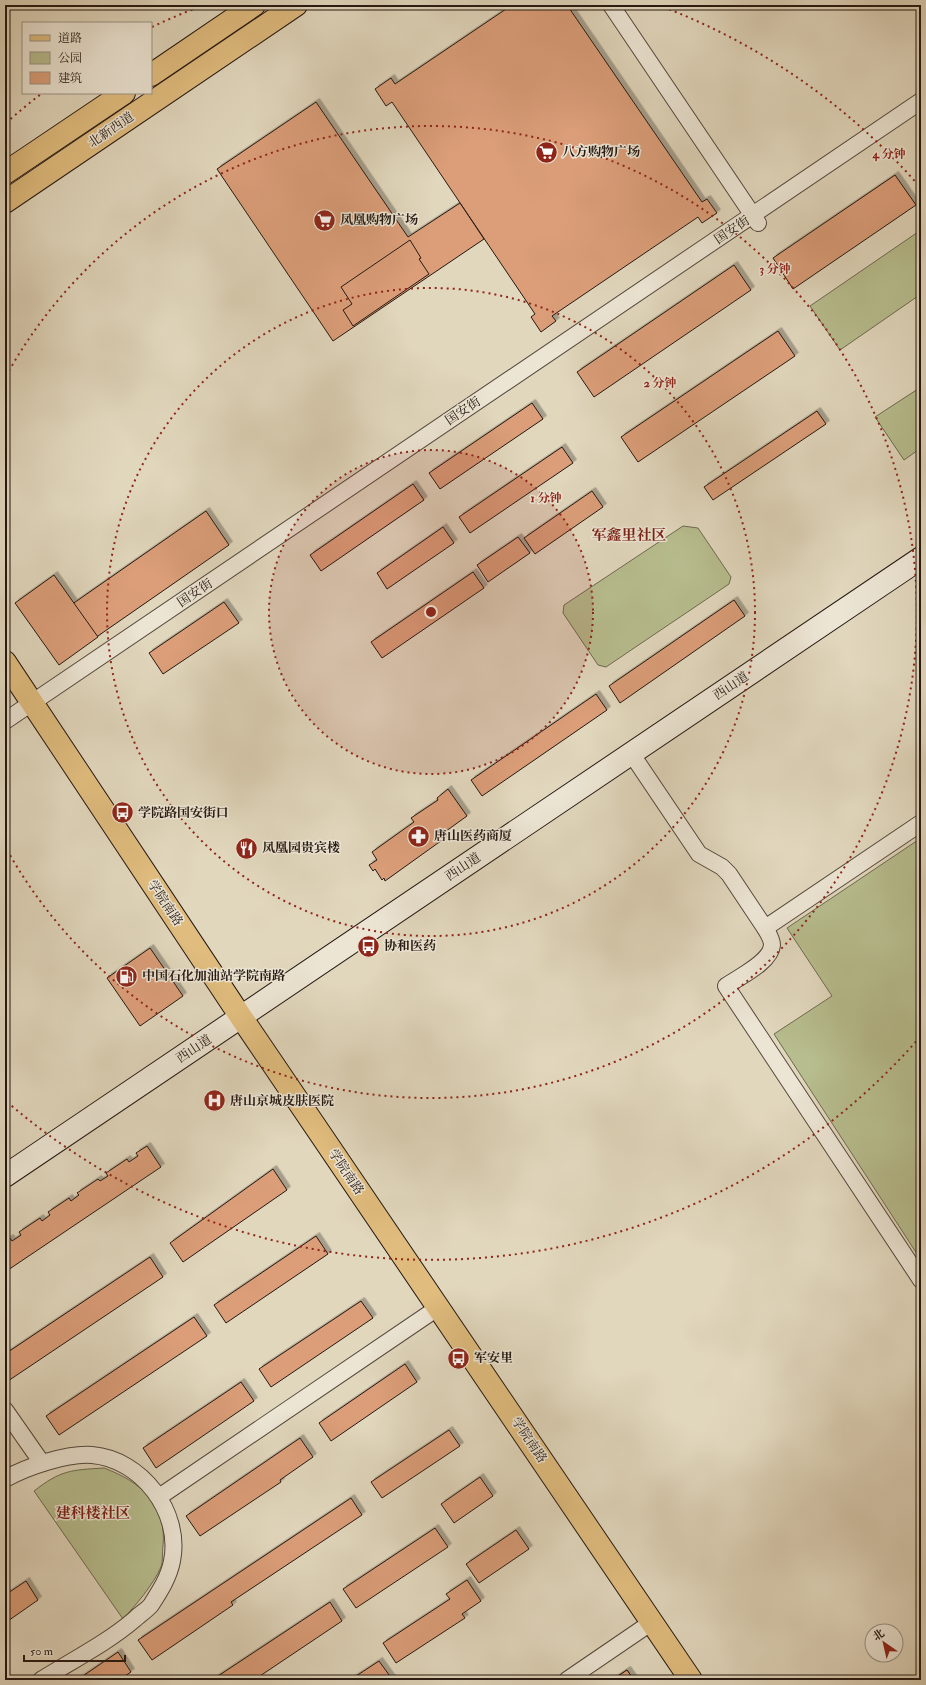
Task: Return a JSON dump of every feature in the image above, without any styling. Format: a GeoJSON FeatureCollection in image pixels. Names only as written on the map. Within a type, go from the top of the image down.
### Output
{"type":"FeatureCollection","features":[{"type":"Feature","properties":{"kind":"main road"},"geometry":{"type":"LineString","coordinates":[[152,74],[254,5]]}},
{"type":"Feature","properties":{"kind":"main road","name":"北新西道"},"geometry":{"type":"LineString","coordinates":[[5,202],[296,5]]}},
{"type":"Feature","properties":{"kind":"main road","name":"北新西道"},"geometry":{"type":"LineString","coordinates":[[5,174],[123,94]]}},
{"type":"Feature","properties":{"kind":"main road","name":"学院南路"},"geometry":{"type":"LineString","coordinates":[[5,662],[241,1017],[691,1680]]}},
{"type":"Feature","properties":{"kind":"street"},"geometry":{"type":"LineString","coordinates":[[611,5],[756,219]]}},
{"type":"Feature","properties":{"kind":"street","name":"国安街"},"geometry":{"type":"LineString","coordinates":[[5,733],[35,707],[756,219],[921,101]]}},
{"type":"Feature","properties":{"kind":"street","name":"国安街"},"geometry":{"type":"LineString","coordinates":[[756,219],[921,114]]}},
{"type":"Feature","properties":{"kind":"street","name":"西山道"},"geometry":{"type":"LineString","coordinates":[[5,1176],[921,558]]}},
{"type":"Feature","properties":{"kind":"street","name":"国安街"},"geometry":{"type":"LineString","coordinates":[[5,721],[35,707]]}},
{"type":"Feature","properties":{"kind":"street"},"geometry":{"type":"LineString","coordinates":[[631,753],[699,854],[722,867],[729,874],[765,928],[772,944],[770,953],[764,960],[726,986],[921,1280]]}},
{"type":"Feature","properties":{"kind":"street"},"geometry":{"type":"LineString","coordinates":[[765,928],[921,823]]}},
{"type":"Feature","properties":{"kind":"street"},"geometry":{"type":"LineString","coordinates":[[159,1497],[439,1307]]}},
{"type":"Feature","properties":{"kind":"street"},"geometry":{"type":"LineString","coordinates":[[5,1410],[42,1463]]}},
{"type":"Feature","properties":{"kind":"street"},"geometry":{"type":"LineString","coordinates":[[5,1479],[22,1470],[42,1463],[91,1455],[105,1457],[124,1465],[144,1479],[159,1497],[165,1508],[170,1524],[173,1543],[172,1560],[167,1578],[150,1606],[118,1634],[41,1680]]}},
{"type":"Feature","properties":{"kind":"street"},"geometry":{"type":"LineString","coordinates":[[568,1680],[652,1622]]}},
{"type":"Feature","properties":{"kind":"green space"},"geometry":{"type":"Polygon","coordinates":[[[921,230],[921,294],[840,350],[810,306],[921,230]]]}},
{"type":"Feature","properties":{"kind":"green space"},"geometry":{"type":"Polygon","coordinates":[[[921,387],[921,448],[904,460],[875,417],[921,387]]]}},
{"type":"Feature","properties":{"kind":"green space"},"geometry":{"type":"Polygon","coordinates":[[[683,526],[698,528],[731,577],[729,584],[606,667],[598,665],[563,613],[564,605],[683,526]]]}},
{"type":"Feature","properties":{"kind":"green space"},"geometry":{"type":"Polygon","coordinates":[[[921,838],[921,1260],[774,1034],[832,996],[787,928],[921,838]]]}},
{"type":"Feature","properties":{"kind":"green space"},"geometry":{"type":"Polygon","coordinates":[[[104,1468],[129,1480],[149,1496],[161,1518],[163,1531],[162,1560],[158,1574],[139,1601],[123,1619],[34,1491],[43,1484],[67,1472],[83,1469],[104,1468]]]}},
{"type":"Feature","properties":{"kind":"building","name":"八方购物广场"},"geometry":{"type":"Polygon","coordinates":[[[512,5],[567,5],[702,202],[707,199],[717,213],[702,223],[698,217],[552,316],[556,321],[541,332],[531,317],[535,314],[392,102],[386,106],[375,89],[391,78],[395,84],[512,5]]]}},
{"type":"Feature","properties":{"kind":"building","name":"凤凰购物广场"},"geometry":{"type":"Polygon","coordinates":[[[316,102],[408,237],[460,203],[484,239],[333,341],[217,169],[316,102]]]}},
{"type":"Feature","properties":{"kind":"building"},"geometry":{"type":"Polygon","coordinates":[[[895,175],[916,205],[793,289],[773,258],[895,175]]]}},
{"type":"Feature","properties":{"kind":"building"},"geometry":{"type":"Polygon","coordinates":[[[410,240],[421,258],[419,259],[429,274],[353,326],[343,310],[352,304],[341,287],[410,240]]]}},
{"type":"Feature","properties":{"kind":"building"},"geometry":{"type":"Polygon","coordinates":[[[734,265],[751,290],[594,397],[577,372],[734,265]]]}},
{"type":"Feature","properties":{"kind":"building"},"geometry":{"type":"Polygon","coordinates":[[[778,331],[795,356],[638,462],[621,437],[778,331]]]}},
{"type":"Feature","properties":{"kind":"building"},"geometry":{"type":"Polygon","coordinates":[[[532,403],[543,419],[440,489],[429,473],[532,403]]]}},
{"type":"Feature","properties":{"kind":"building"},"geometry":{"type":"Polygon","coordinates":[[[817,411],[826,424],[713,500],[704,487],[817,411]]]}},
{"type":"Feature","properties":{"kind":"building"},"geometry":{"type":"Polygon","coordinates":[[[562,447],[573,463],[470,533],[459,517],[562,447]]]}},
{"type":"Feature","properties":{"kind":"building"},"geometry":{"type":"Polygon","coordinates":[[[413,484],[424,500],[321,571],[310,555],[413,484]]]}},
{"type":"Feature","properties":{"kind":"building"},"geometry":{"type":"Polygon","coordinates":[[[592,491],[603,507],[535,554],[524,538],[592,491]]]}},
{"type":"Feature","properties":{"kind":"building"},"geometry":{"type":"Polygon","coordinates":[[[206,511],[229,545],[59,663],[35,630],[206,511]]]}},
{"type":"Feature","properties":{"kind":"building"},"geometry":{"type":"Polygon","coordinates":[[[443,527],[454,543],[387,589],[377,573],[443,527]]]}},
{"type":"Feature","properties":{"kind":"building"},"geometry":{"type":"Polygon","coordinates":[[[518,537],[530,553],[488,582],[477,565],[518,537]]]}},
{"type":"Feature","properties":{"kind":"building"},"geometry":{"type":"Polygon","coordinates":[[[473,572],[484,588],[382,658],[371,642],[473,572]]]}},
{"type":"Feature","properties":{"kind":"building"},"geometry":{"type":"Polygon","coordinates":[[[54,575],[98,637],[59,665],[15,603],[54,575]]]}},
{"type":"Feature","properties":{"kind":"building"},"geometry":{"type":"Polygon","coordinates":[[[734,600],[745,616],[620,703],[609,686],[734,600]]]}},
{"type":"Feature","properties":{"kind":"building"},"geometry":{"type":"Polygon","coordinates":[[[224,602],[239,623],[163,674],[149,653],[224,602]]]}},
{"type":"Feature","properties":{"kind":"building"},"geometry":{"type":"Polygon","coordinates":[[[596,694],[607,710],[482,796],[471,780],[596,694]]]}},
{"type":"Feature","properties":{"kind":"building","name":"唐山医药商厦"},"geometry":{"type":"Polygon","coordinates":[[[448,789],[467,816],[442,834],[445,838],[385,881],[384,878],[382,880],[375,869],[373,871],[369,865],[377,860],[372,852],[414,822],[411,818],[438,800],[437,798],[448,789]]]}},
{"type":"Feature","properties":{"kind":"building"},"geometry":{"type":"Polygon","coordinates":[[[150,948],[183,996],[140,1026],[107,978],[150,948]]]}},
{"type":"Feature","properties":{"kind":"building"},"geometry":{"type":"Polygon","coordinates":[[[147,1146],[161,1167],[5,1272],[5,1241],[10,1238],[12,1241],[21,1235],[19,1232],[40,1218],[42,1221],[50,1215],[48,1212],[69,1198],[71,1201],[79,1195],[77,1193],[98,1179],[100,1181],[108,1176],[106,1173],[127,1159],[129,1162],[138,1156],[136,1153],[147,1146]]]}},
{"type":"Feature","properties":{"kind":"building"},"geometry":{"type":"Polygon","coordinates":[[[273,1169],[287,1190],[183,1262],[170,1243],[273,1169]]]}},
{"type":"Feature","properties":{"kind":"building"},"geometry":{"type":"Polygon","coordinates":[[[316,1236],[328,1254],[226,1323],[214,1305],[316,1236]]]}},
{"type":"Feature","properties":{"kind":"building"},"geometry":{"type":"Polygon","coordinates":[[[150,1257],[163,1277],[5,1383],[5,1354],[150,1257]]]}},
{"type":"Feature","properties":{"kind":"building"},"geometry":{"type":"Polygon","coordinates":[[[361,1301],[373,1318],[271,1387],[259,1369],[361,1301]]]}},
{"type":"Feature","properties":{"kind":"building"},"geometry":{"type":"Polygon","coordinates":[[[194,1317],[207,1336],[59,1435],[46,1416],[194,1317]]]}},
{"type":"Feature","properties":{"kind":"building"},"geometry":{"type":"Polygon","coordinates":[[[405,1364],[417,1382],[331,1441],[319,1423],[405,1364]]]}},
{"type":"Feature","properties":{"kind":"building"},"geometry":{"type":"Polygon","coordinates":[[[241,1382],[254,1401],[156,1468],[143,1448],[241,1382]]]}},
{"type":"Feature","properties":{"kind":"building"},"geometry":{"type":"Polygon","coordinates":[[[449,1430],[460,1446],[382,1498],[371,1482],[449,1430]]]}},
{"type":"Feature","properties":{"kind":"building"},"geometry":{"type":"Polygon","coordinates":[[[300,1438],[313,1457],[280,1480],[281,1482],[200,1536],[186,1516],[300,1438]]]}},
{"type":"Feature","properties":{"kind":"building"},"geometry":{"type":"Polygon","coordinates":[[[480,1477],[493,1496],[454,1523],[441,1504],[480,1477]]]}},
{"type":"Feature","properties":{"kind":"building"},"geometry":{"type":"Polygon","coordinates":[[[351,1498],[362,1515],[231,1602],[233,1605],[152,1660],[138,1640],[351,1498]]]}},
{"type":"Feature","properties":{"kind":"building"},"geometry":{"type":"Polygon","coordinates":[[[435,1528],[448,1547],[356,1608],[343,1589],[435,1528]]]}},
{"type":"Feature","properties":{"kind":"building"},"geometry":{"type":"Polygon","coordinates":[[[516,1530],[529,1549],[479,1583],[466,1564],[516,1530]]]}},
{"type":"Feature","properties":{"kind":"building"},"geometry":{"type":"Polygon","coordinates":[[[467,1580],[481,1601],[462,1614],[465,1618],[396,1663],[383,1643],[450,1599],[446,1594],[467,1580]]]}},
{"type":"Feature","properties":{"kind":"building"},"geometry":{"type":"Polygon","coordinates":[[[26,1581],[38,1600],[5,1623],[5,1595],[26,1581]]]}},
{"type":"Feature","properties":{"kind":"building"},"geometry":{"type":"Polygon","coordinates":[[[330,1602],[342,1621],[254,1680],[212,1680],[330,1602]]]}},
{"type":"Feature","properties":{"kind":"building"},"geometry":{"type":"Polygon","coordinates":[[[118,1652],[131,1672],[119,1680],[77,1680],[118,1652]]]}},
{"type":"Feature","properties":{"kind":"building"},"geometry":{"type":"Polygon","coordinates":[[[379,1661],[392,1679],[350,1680],[379,1661]]]}},
{"type":"Feature","properties":{"kind":"building"},"geometry":{"type":"Polygon","coordinates":[[[627,1670],[634,1680],[612,1680],[627,1670]]]}},
{"type":"Feature","properties":{"kind":"building"},"geometry":{"type":"Polygon","coordinates":[[[627,1670],[634,1680],[612,1680],[627,1670]]]}},
{"type":"Feature","properties":{"kind":"place","name":"八方购物广场"},"geometry":{"type":"Point","coordinates":[547,152]}},
{"type":"Feature","properties":{"kind":"place","name":"凤凰购物广场"},"geometry":{"type":"Point","coordinates":[324,220]}},
{"type":"Feature","properties":{"kind":"place","name":"学院路国安街口"},"geometry":{"type":"Point","coordinates":[123,813]}},
{"type":"Feature","properties":{"kind":"place","name":"唐山医药商厦"},"geometry":{"type":"Point","coordinates":[419,836]}},
{"type":"Feature","properties":{"kind":"place","name":"凤凰园贵宾楼"},"geometry":{"type":"Point","coordinates":[247,848]}},
{"type":"Feature","properties":{"kind":"place","name":"协和医药"},"geometry":{"type":"Point","coordinates":[368,946]}},
{"type":"Feature","properties":{"kind":"place","name":"中国石化加油站学院南路"},"geometry":{"type":"Point","coordinates":[126,976]}},
{"type":"Feature","properties":{"kind":"place","name":"唐山京城皮肤医院"},"geometry":{"type":"Point","coordinates":[214,1101]}},
{"type":"Feature","properties":{"kind":"place","name":"军安里"},"geometry":{"type":"Point","coordinates":[458,1358]}},
{"type":"Feature","properties":{"kind":"district","name":"军鑫里社区"},"geometry":{"type":"Point","coordinates":[629,535]}},
{"type":"Feature","properties":{"kind":"district","name":"建科楼社区"},"geometry":{"type":"Point","coordinates":[93,1513]}}]}
